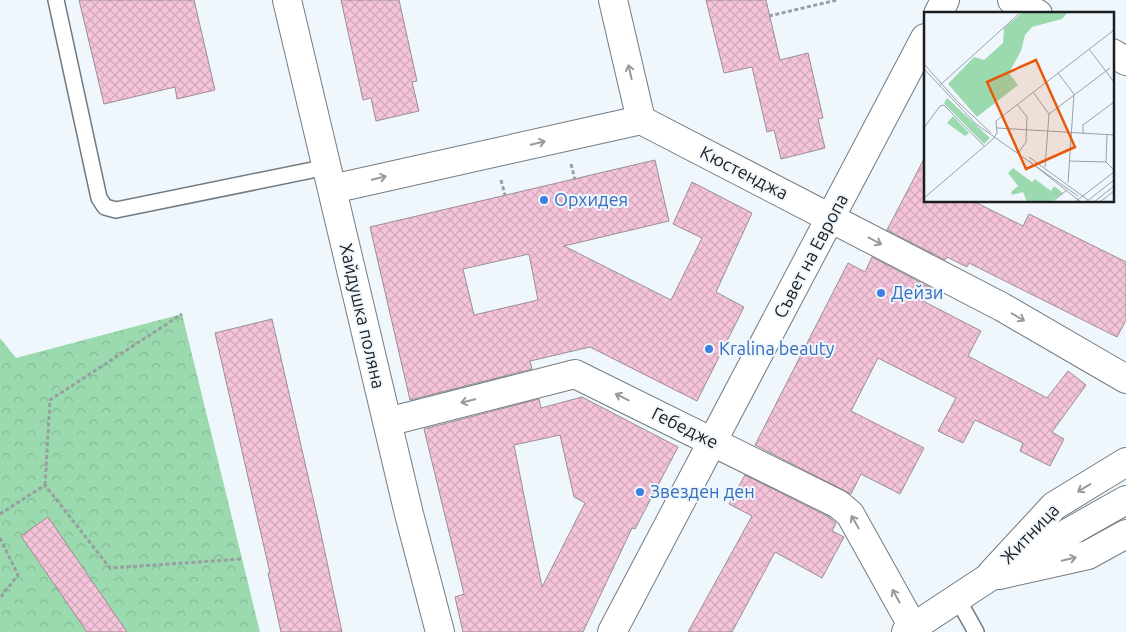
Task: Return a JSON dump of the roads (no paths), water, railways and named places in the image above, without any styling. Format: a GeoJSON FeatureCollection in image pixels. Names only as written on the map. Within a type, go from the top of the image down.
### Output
{"type":"FeatureCollection","features":[{"type":"Feature","properties":{"kind":"street","name":"Хайдушка поляна"},"geometry":{"type":"LineString","coordinates":[[287,0],[387,422],[440,632]]}},
{"type":"Feature","properties":{"kind":"street"},"geometry":{"type":"LineString","coordinates":[[329,178],[641,120],[613,0]]}},
{"type":"Feature","properties":{"kind":"street"},"geometry":{"type":"LineString","coordinates":[[939,12],[945,0]]}},
{"type":"Feature","properties":{"kind":"street"},"geometry":{"type":"LineString","coordinates":[[1012,0],[1034,12]]}},
{"type":"Feature","properties":{"kind":"street","name":"Съвет на Европа"},"geometry":{"type":"LineString","coordinates":[[612,632],[832,218],[924,40]]}},
{"type":"Feature","properties":{"kind":"street"},"geometry":{"type":"LineString","coordinates":[[1114,54],[1126,61]]}},
{"type":"Feature","properties":{"kind":"street","name":"Кюстенджа"},"geometry":{"type":"LineString","coordinates":[[641,120],[1002,308],[1126,379]]}},
{"type":"Feature","properties":{"kind":"street","name":"Гебедже"},"geometry":{"type":"LineString","coordinates":[[387,422],[575,374],[838,504],[850,514],[909,630]]}},
{"type":"Feature","properties":{"kind":"street","name":"Житница"},"geometry":{"type":"LineString","coordinates":[[988,578],[1054,506],[1126,462]]}},
{"type":"Feature","properties":{"kind":"street","name":"Житница"},"geometry":{"type":"LineString","coordinates":[[909,630],[988,578],[1126,500]]}},
{"type":"Feature","properties":{"kind":"street","name":"Житница"},"geometry":{"type":"LineString","coordinates":[[988,578],[1088,555],[1126,534]]}},
{"type":"Feature","properties":{"kind":"lane"},"geometry":{"type":"LineString","coordinates":[[56,0],[99,198],[105,207],[116,210],[329,178]]}},
{"type":"Feature","properties":{"kind":"lane"},"geometry":{"type":"LineString","coordinates":[[957,598],[976,632]]}},
{"type":"Feature","properties":{"kind":"place","name":"Орхидея"},"geometry":{"type":"Point","coordinates":[544,200]}},
{"type":"Feature","properties":{"kind":"place","name":"Дейзи"},"geometry":{"type":"Point","coordinates":[881,293]}},
{"type":"Feature","properties":{"kind":"place","name":"Kralina beauty"},"geometry":{"type":"Point","coordinates":[709,349]}},
{"type":"Feature","properties":{"kind":"place","name":"Звезден ден"},"geometry":{"type":"Point","coordinates":[640,492]}}]}
